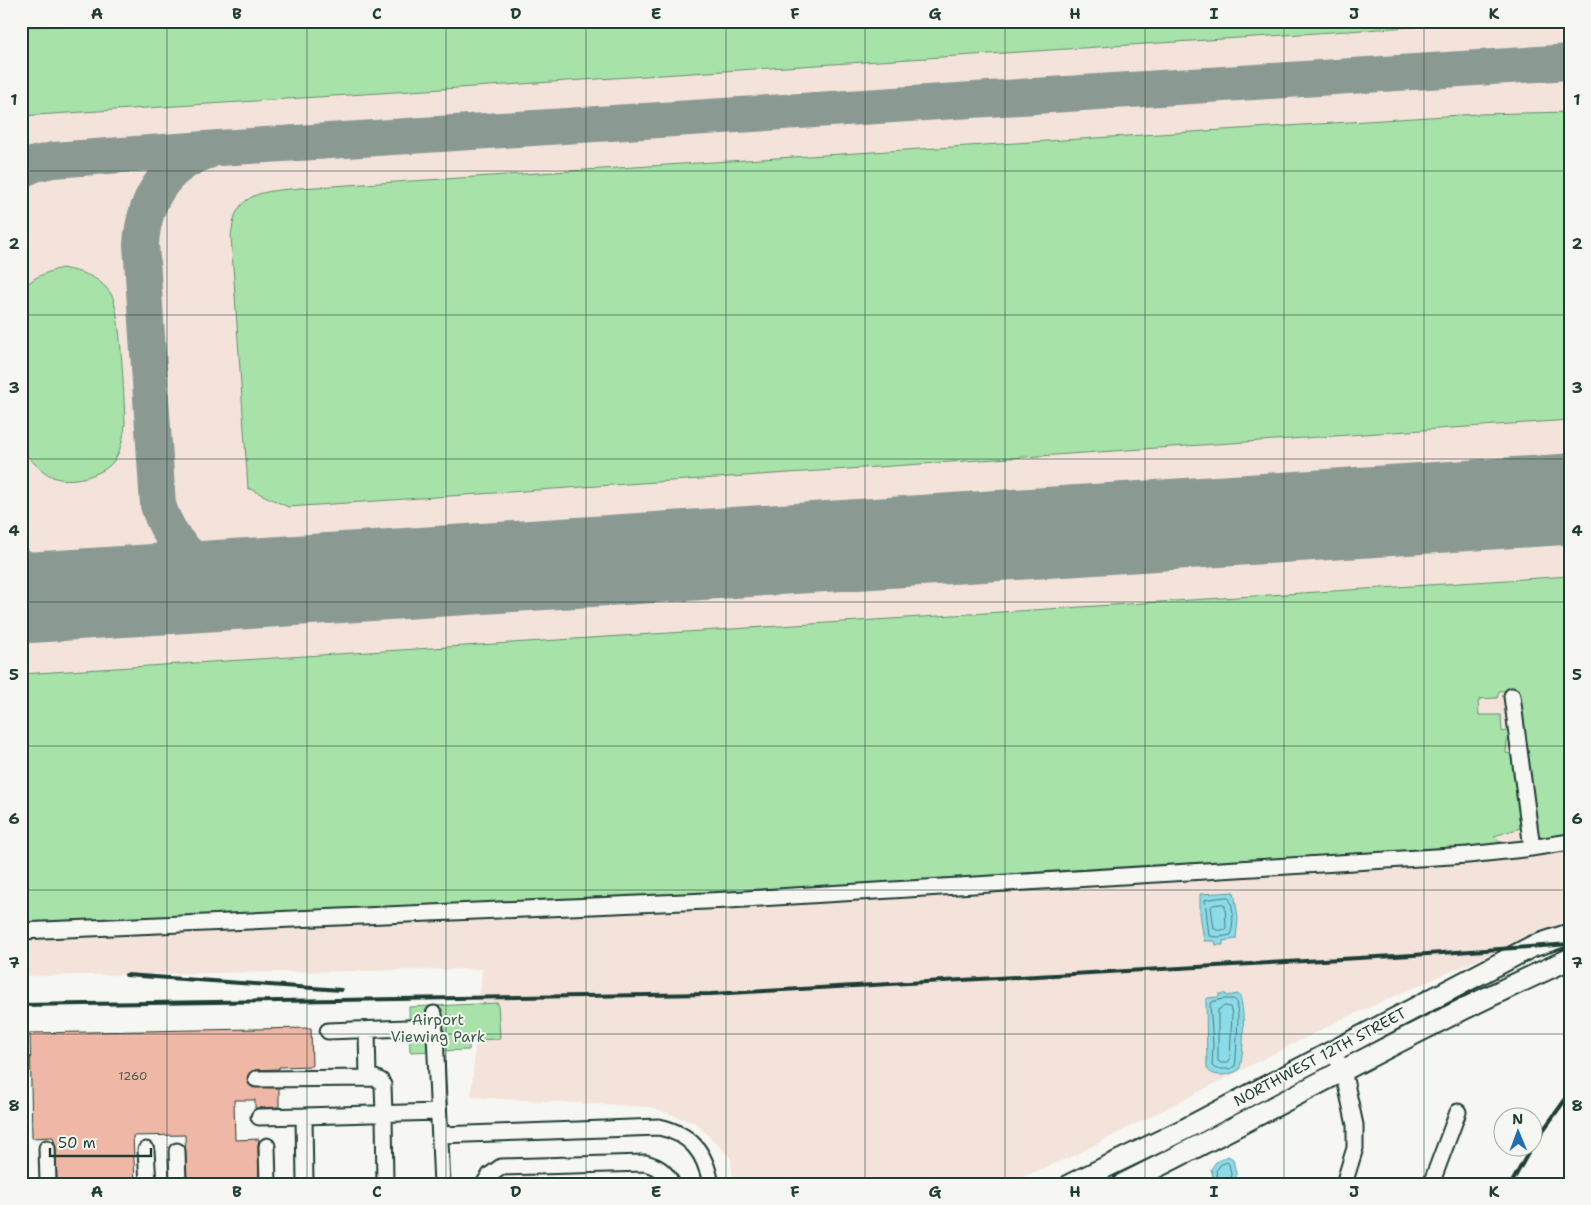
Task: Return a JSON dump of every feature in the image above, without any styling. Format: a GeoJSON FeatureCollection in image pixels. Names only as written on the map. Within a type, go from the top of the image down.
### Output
{"type":"FeatureCollection","features":[{"type":"Feature","properties":{"kind":"main road","name":"NORTHWEST 12TH STREET"},"geometry":{"type":"LineString","coordinates":[[1071,1184],[1097,1178],[1332,1050],[1531,947],[1570,934]]}},
{"type":"Feature","properties":{"kind":"main road","name":"NORTHWEST 12TH STREET"},"geometry":{"type":"LineString","coordinates":[[1123,1184],[1498,991],[1570,959]]}},
{"type":"Feature","properties":{"kind":"street"},"geometry":{"type":"LineString","coordinates":[[1512,696],[1532,848]]}},
{"type":"Feature","properties":{"kind":"street"},"geometry":{"type":"LineString","coordinates":[[21,931],[807,896],[1468,855],[1570,842]]}},
{"type":"Feature","properties":{"kind":"street"},"geometry":{"type":"LineString","coordinates":[[328,1031],[367,1030],[434,1021],[442,1184]]}},
{"type":"Feature","properties":{"kind":"street"},"geometry":{"type":"LineString","coordinates":[[367,1030],[368,1078]]}},
{"type":"Feature","properties":{"kind":"street"},"geometry":{"type":"LineString","coordinates":[[1332,1050],[1343,1070],[1356,1125],[1355,1148],[1344,1184]]}},
{"type":"Feature","properties":{"kind":"street"},"geometry":{"type":"LineString","coordinates":[[256,1079],[375,1078],[381,1080],[383,1086],[385,1184]]}},
{"type":"Feature","properties":{"kind":"street"},"geometry":{"type":"LineString","coordinates":[[259,1117],[438,1112]]}},
{"type":"Feature","properties":{"kind":"street"},"geometry":{"type":"LineString","coordinates":[[1431,1184],[1458,1112]]}},
{"type":"Feature","properties":{"kind":"street"},"geometry":{"type":"LineString","coordinates":[[304,1116],[305,1184]]}},
{"type":"Feature","properties":{"kind":"street"},"geometry":{"type":"LineString","coordinates":[[440,1135],[659,1127],[679,1134],[696,1146],[703,1157],[711,1184]]}},
{"type":"Feature","properties":{"kind":"street"},"geometry":{"type":"LineString","coordinates":[[267,1146],[268,1184]]}},
{"type":"Feature","properties":{"kind":"street"},"geometry":{"type":"LineString","coordinates":[[47,1148],[48,1184]]}},
{"type":"Feature","properties":{"kind":"street"},"geometry":{"type":"LineString","coordinates":[[146,1150],[148,1184]]}},
{"type":"Feature","properties":{"kind":"street"},"geometry":{"type":"LineString","coordinates":[[176,1151],[178,1184]]}},
{"type":"Feature","properties":{"kind":"street"},"geometry":{"type":"LineString","coordinates":[[484,1184],[490,1175],[501,1167],[645,1163],[659,1167],[667,1174],[672,1184]]}},
{"type":"Feature","properties":{"kind":"shaded area"},"geometry":{"type":"Polygon","coordinates":[[[21,21],[1570,21],[1570,919],[1338,1021],[1073,1156],[1006,1184],[733,1184],[731,1158],[697,1124],[651,1107],[471,1097],[482,969],[21,976],[21,21]]]}},
{"type":"Feature","properties":{"kind":"green space"},"geometry":{"type":"Polygon","coordinates":[[[287,21],[1504,21],[21,116],[21,27],[287,21]]]}},
{"type":"Feature","properties":{"kind":"green space"},"geometry":{"type":"Polygon","coordinates":[[[1570,112],[1570,420],[288,507],[248,488],[231,236],[234,218],[240,207],[246,201],[262,193],[300,188],[1477,114],[1570,112]]]}},
{"type":"Feature","properties":{"kind":"green space"},"geometry":{"type":"Polygon","coordinates":[[[62,268],[90,276],[101,283],[111,294],[120,335],[125,422],[118,454],[113,462],[93,475],[68,480],[53,477],[44,472],[25,454],[21,446],[21,293],[28,283],[44,274],[62,268]]]}},
{"type":"Feature","properties":{"kind":"green space"},"geometry":{"type":"Polygon","coordinates":[[[1570,576],[1570,833],[1545,839],[1537,838],[1514,690],[1499,691],[1497,698],[1480,699],[1478,702],[1479,715],[1501,715],[1502,732],[1507,731],[1514,739],[1507,741],[1506,753],[1515,753],[1524,827],[1494,836],[1503,844],[679,895],[21,924],[21,674],[1570,576]]]}},
{"type":"Feature","properties":{"kind":"green space","name":"Airport Viewing Park"},"geometry":{"type":"Polygon","coordinates":[[[498,1003],[500,1039],[469,1040],[469,1050],[410,1052],[409,1007],[498,1003]]]}},
{"type":"Feature","properties":{"kind":"water"},"geometry":{"type":"Polygon","coordinates":[[[1234,892],[1238,918],[1236,939],[1223,941],[1223,945],[1216,945],[1215,941],[1204,941],[1200,913],[1200,894],[1234,892]]]}},
{"type":"Feature","properties":{"kind":"water"},"geometry":{"type":"Polygon","coordinates":[[[1219,994],[1226,994],[1226,996],[1238,994],[1241,999],[1243,1018],[1242,1054],[1239,1070],[1222,1075],[1213,1074],[1207,1068],[1206,1000],[1219,997],[1219,994]]]}},
{"type":"Feature","properties":{"kind":"water"},"geometry":{"type":"Polygon","coordinates":[[[1228,1156],[1233,1159],[1238,1184],[1215,1184],[1211,1169],[1216,1162],[1228,1156]]]}},
{"type":"Feature","properties":{"kind":"building"},"geometry":{"type":"Polygon","coordinates":[[[311,1028],[312,1066],[255,1070],[248,1075],[248,1083],[252,1087],[279,1088],[279,1107],[255,1108],[255,1100],[234,1100],[235,1140],[259,1139],[259,1184],[187,1184],[185,1135],[133,1136],[135,1184],[57,1184],[56,1148],[53,1137],[32,1138],[30,1033],[311,1028]]]}},
{"type":"Feature","properties":{"kind":"taxiway"},"geometry":{"type":"LineString","coordinates":[[21,170],[35,164],[53,160],[219,148],[1570,62]]}},
{"type":"Feature","properties":{"kind":"taxiway"},"geometry":{"type":"LineString","coordinates":[[208,151],[179,165],[168,175],[152,199],[143,228],[141,244],[158,505],[176,541],[195,560],[206,567],[218,573],[237,578],[281,581]]}},
{"type":"Feature","properties":{"kind":"taxiway"},"geometry":{"type":"LineString","coordinates":[[21,566],[32,574],[53,584],[75,589],[112,592]]}},
{"type":"Feature","properties":{"kind":"runway"},"geometry":{"type":"LineString","coordinates":[[21,598],[1570,499]]}},
{"type":"Feature","properties":{"kind":"railway"},"geometry":{"type":"LineString","coordinates":[[21,1005],[711,994],[1413,955],[1570,944]]}},
{"type":"Feature","properties":{"kind":"railway"},"geometry":{"type":"LineString","coordinates":[[126,975],[341,990]]}},
{"type":"Feature","properties":{"kind":"railway"},"geometry":{"type":"LineString","coordinates":[[1544,1129],[1570,1093]]}},
{"type":"Feature","properties":{"kind":"railway"},"geometry":{"type":"LineString","coordinates":[[1511,1184],[1525,1158]]}}]}
